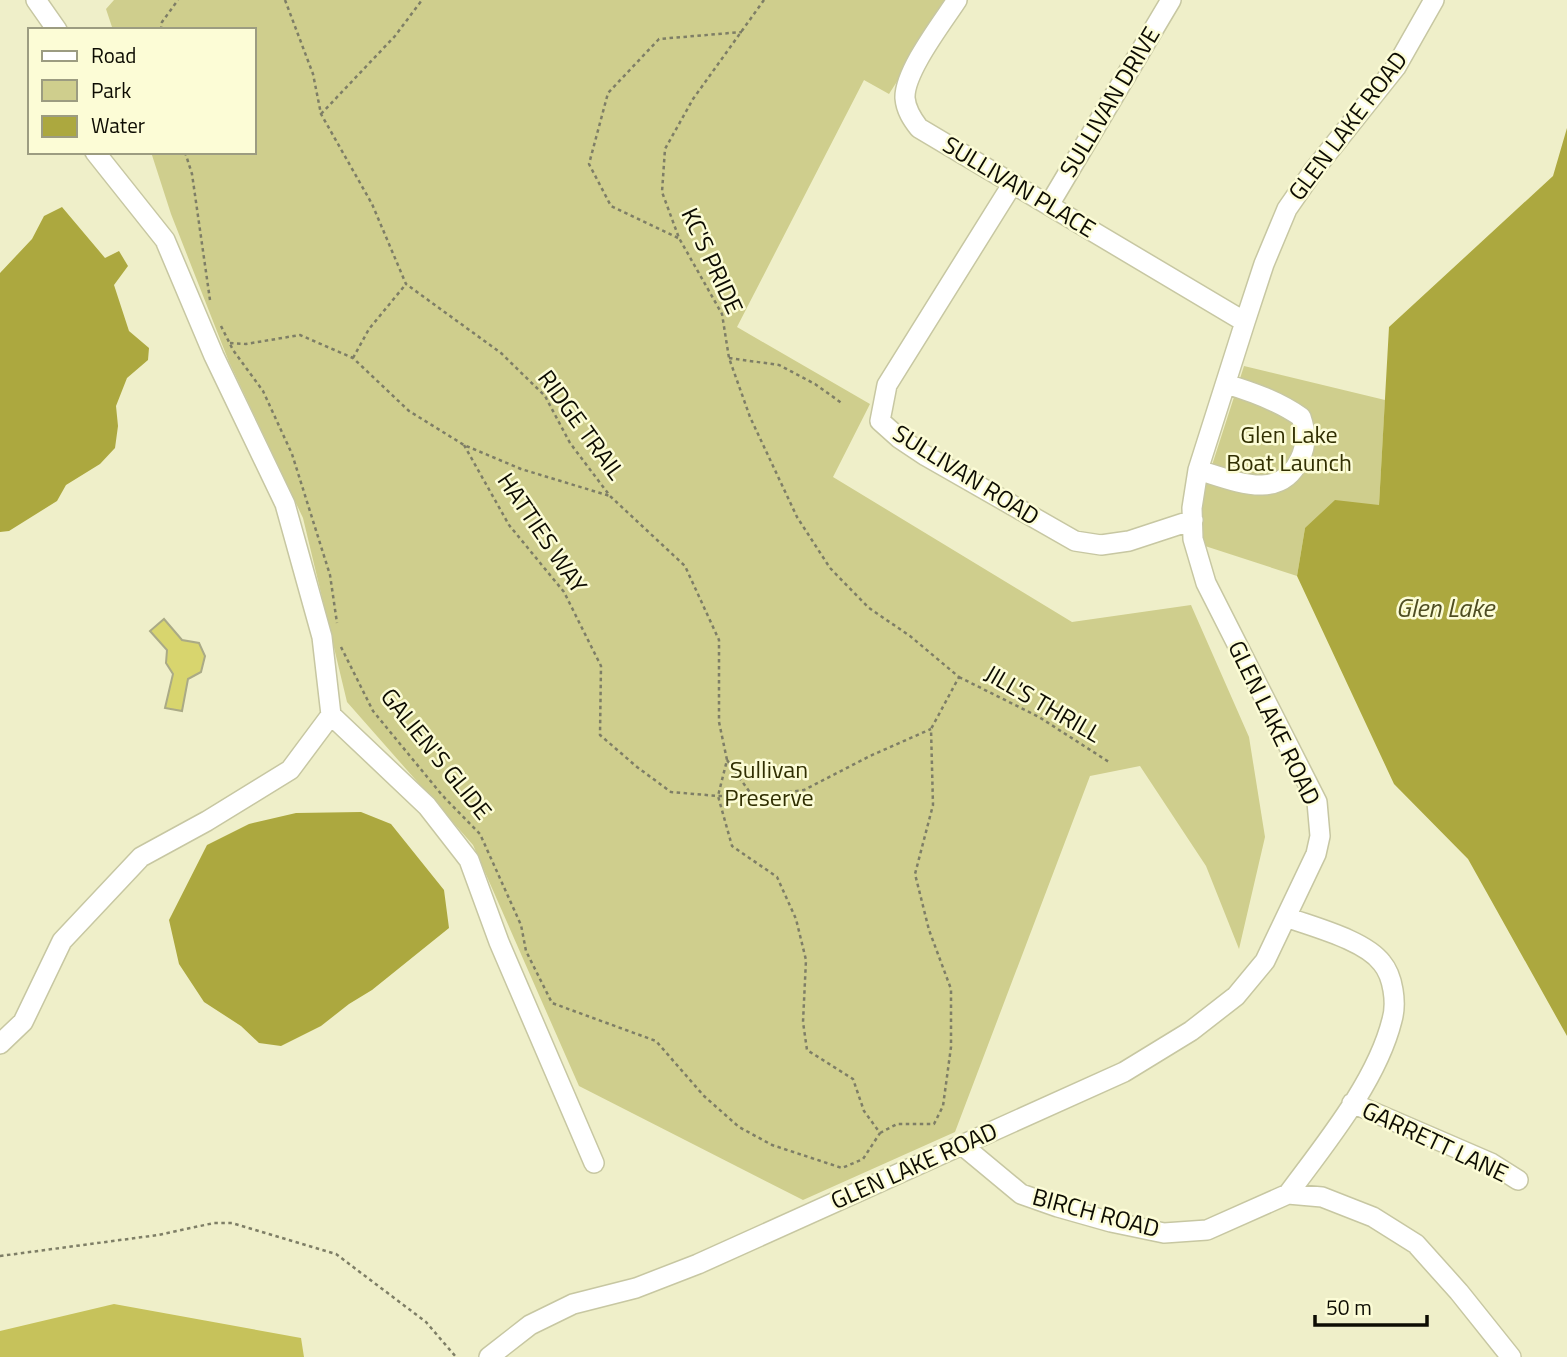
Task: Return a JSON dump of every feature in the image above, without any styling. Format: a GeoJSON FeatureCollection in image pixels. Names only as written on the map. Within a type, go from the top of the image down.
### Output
{"type":"FeatureCollection","features":[{"type":"Feature","properties":{"kind":"street"},"geometry":{"type":"LineString","coordinates":[[36,0],[56,28]]}},
{"type":"Feature","properties":{"kind":"street","name":"SULLIVAN PLACE"},"geometry":{"type":"LineString","coordinates":[[957,0],[922,54],[906,86],[905,101],[911,118],[919,128],[1245,322]]}},
{"type":"Feature","properties":{"kind":"street","name":"SULLIVAN DRIVE"},"geometry":{"type":"LineString","coordinates":[[1049,205],[1171,0]]}},
{"type":"Feature","properties":{"kind":"street","name":"GLEN LAKE ROAD"},"geometry":{"type":"LineString","coordinates":[[489,1357],[530,1325],[573,1304],[636,1288],[698,1264],[1124,1072],[1191,1031],[1236,996],[1265,961],[1315,854],[1320,836],[1317,802],[1206,583],[1193,539],[1198,470],[1264,264],[1287,209],[1314,170],[1396,67],[1434,0]]}},
{"type":"Feature","properties":{"kind":"street"},"geometry":{"type":"LineString","coordinates":[[96,154],[165,240],[214,356],[285,504],[322,638],[331,715],[427,806],[469,860],[504,954],[594,1163]]}},
{"type":"Feature","properties":{"kind":"street","name":"SULLIVAN ROAD"},"geometry":{"type":"LineString","coordinates":[[1013,183],[887,386],[880,421],[926,456],[1075,541],[1101,545],[1129,541],[1193,520]]}},
{"type":"Feature","properties":{"kind":"street"},"geometry":{"type":"LineString","coordinates":[[1198,470],[1244,484],[1264,486],[1286,480],[1296,469],[1302,455],[1306,440],[1301,417],[1289,408],[1253,392],[1226,384]]}},
{"type":"Feature","properties":{"kind":"street"},"geometry":{"type":"LineString","coordinates":[[0,1044],[23,1022],[62,941],[141,857],[207,821],[290,770],[331,715]]}},
{"type":"Feature","properties":{"kind":"street"},"geometry":{"type":"LineString","coordinates":[[1286,917],[1346,939],[1372,953],[1384,964],[1394,992],[1393,1018],[1376,1062],[1352,1103],[1288,1194]]}},
{"type":"Feature","properties":{"kind":"street","name":"GARRETT LANE"},"geometry":{"type":"LineString","coordinates":[[1352,1103],[1491,1163],[1518,1180]]}},
{"type":"Feature","properties":{"kind":"street","name":"BIRCH ROAD"},"geometry":{"type":"LineString","coordinates":[[962,1145],[1021,1194],[1111,1222],[1164,1233],[1207,1230],[1288,1194],[1322,1197],[1348,1207],[1373,1217],[1416,1244],[1511,1357]]}},
{"type":"Feature","properties":{"kind":"path"},"geometry":{"type":"LineString","coordinates":[[161,28],[162,22],[178,0]]}},
{"type":"Feature","properties":{"kind":"path"},"geometry":{"type":"LineString","coordinates":[[285,0],[313,74],[321,114],[372,204],[407,284],[369,330],[353,358]]}},
{"type":"Feature","properties":{"kind":"path"},"geometry":{"type":"LineString","coordinates":[[321,114],[395,36],[422,0]]}},
{"type":"Feature","properties":{"kind":"path","name":"KC'S PRIDE"},"geometry":{"type":"LineString","coordinates":[[764,0],[693,99],[665,149],[662,192],[679,239],[722,314],[729,358],[750,417],[797,517],[830,568],[869,608],[910,636],[959,677]]}},
{"type":"Feature","properties":{"kind":"path"},"geometry":{"type":"LineString","coordinates":[[679,239],[611,206],[589,164],[608,93],[659,39],[742,32]]}},
{"type":"Feature","properties":{"kind":"path"},"geometry":{"type":"LineString","coordinates":[[186,154],[192,174],[211,303]]}},
{"type":"Feature","properties":{"kind":"path","name":"RIDGE TRAIL"},"geometry":{"type":"LineString","coordinates":[[407,284],[501,352],[545,396],[570,443],[610,496],[685,566],[719,640],[719,722],[727,760],[718,796],[732,846],[777,877],[796,919],[806,960],[803,1022],[807,1050],[853,1079],[864,1111],[880,1133]]}},
{"type":"Feature","properties":{"kind":"path"},"geometry":{"type":"LineString","coordinates":[[220,323],[230,343],[263,391],[292,454],[330,575],[339,634]]}},
{"type":"Feature","properties":{"kind":"path"},"geometry":{"type":"LineString","coordinates":[[230,343],[246,344],[300,335],[353,358],[409,411],[464,445],[521,468],[610,496]]}},
{"type":"Feature","properties":{"kind":"path"},"geometry":{"type":"LineString","coordinates":[[729,358],[779,365],[815,384],[843,404]]}},
{"type":"Feature","properties":{"kind":"path","name":"HATTIES WAY"},"geometry":{"type":"LineString","coordinates":[[464,445],[509,525],[564,592],[601,666],[600,735],[637,768],[671,792],[769,796],[804,790],[931,729]]}},
{"type":"Feature","properties":{"kind":"path","name":"GALIEN'S GLIDE"},"geometry":{"type":"LineString","coordinates":[[341,646],[373,711],[442,795],[480,834],[521,925],[526,951],[552,1003],[656,1041],[704,1096],[739,1127],[772,1145],[842,1168],[863,1159],[880,1133]]}},
{"type":"Feature","properties":{"kind":"path"},"geometry":{"type":"LineString","coordinates":[[880,1133],[897,1125],[933,1124],[943,1106],[951,1047],[951,989],[929,930],[915,874],[933,805],[931,729],[959,677]]}},
{"type":"Feature","properties":{"kind":"path","name":"JILL'S THRILL"},"geometry":{"type":"LineString","coordinates":[[959,677],[1039,717],[1110,762]]}},
{"type":"Feature","properties":{"kind":"path"},"geometry":{"type":"LineString","coordinates":[[727,760],[752,796]]}},
{"type":"Feature","properties":{"kind":"path"},"geometry":{"type":"LineString","coordinates":[[0,1256],[158,1235],[214,1223],[232,1223],[336,1254],[426,1322],[456,1357]]}},
{"type":"Feature","properties":{"kind":"green space","name":"Sullivan Preserve"},"geometry":{"type":"Polygon","coordinates":[[[114,0],[949,0],[889,94],[864,80],[737,327],[870,404],[833,477],[1072,622],[1191,605],[1249,737],[1265,837],[1239,949],[1206,866],[1140,766],[1090,776],[955,1132],[803,1200],[579,1086],[473,845],[347,702],[303,518],[229,362],[171,214],[152,154],[256,154],[256,28],[112,28],[106,9],[114,0]]]}},
{"type":"Feature","properties":{"kind":"green space","name":"Glen Lake Boat Launch"},"geometry":{"type":"Polygon","coordinates":[[[1244,366],[1385,400],[1379,505],[1305,528],[1297,576],[1205,546],[1199,525],[1204,490],[1244,366]]]}},
{"type":"Feature","properties":{"kind":"shaded area"},"geometry":{"type":"Polygon","coordinates":[[[114,1304],[301,1338],[304,1357],[0,1357],[0,1331],[114,1304]]]}},
{"type":"Feature","properties":{"kind":"water","name":"Glen Lake"},"geometry":{"type":"Polygon","coordinates":[[[1567,128],[1567,1036],[1468,859],[1394,784],[1297,576],[1305,528],[1335,500],[1379,505],[1389,327],[1553,176],[1567,128]]]}},
{"type":"Feature","properties":{"kind":"water"},"geometry":{"type":"Polygon","coordinates":[[[62,207],[105,258],[119,251],[128,266],[114,285],[129,331],[149,348],[148,360],[127,378],[116,406],[118,426],[115,448],[100,464],[66,485],[57,501],[9,531],[0,532],[0,273],[32,239],[44,216],[62,207]]]}},
{"type":"Feature","properties":{"kind":"water"},"geometry":{"type":"Polygon","coordinates":[[[361,812],[391,824],[444,890],[449,928],[372,990],[321,1026],[281,1046],[259,1043],[241,1026],[204,1002],[179,964],[169,920],[207,845],[249,824],[296,813],[361,812]]]}},
{"type":"Feature","properties":{"kind":"building"},"geometry":{"type":"Polygon","coordinates":[[[164,619],[182,640],[199,643],[205,656],[201,672],[188,679],[182,711],[165,708],[173,674],[166,663],[167,650],[150,631],[164,619]]]}}]}
